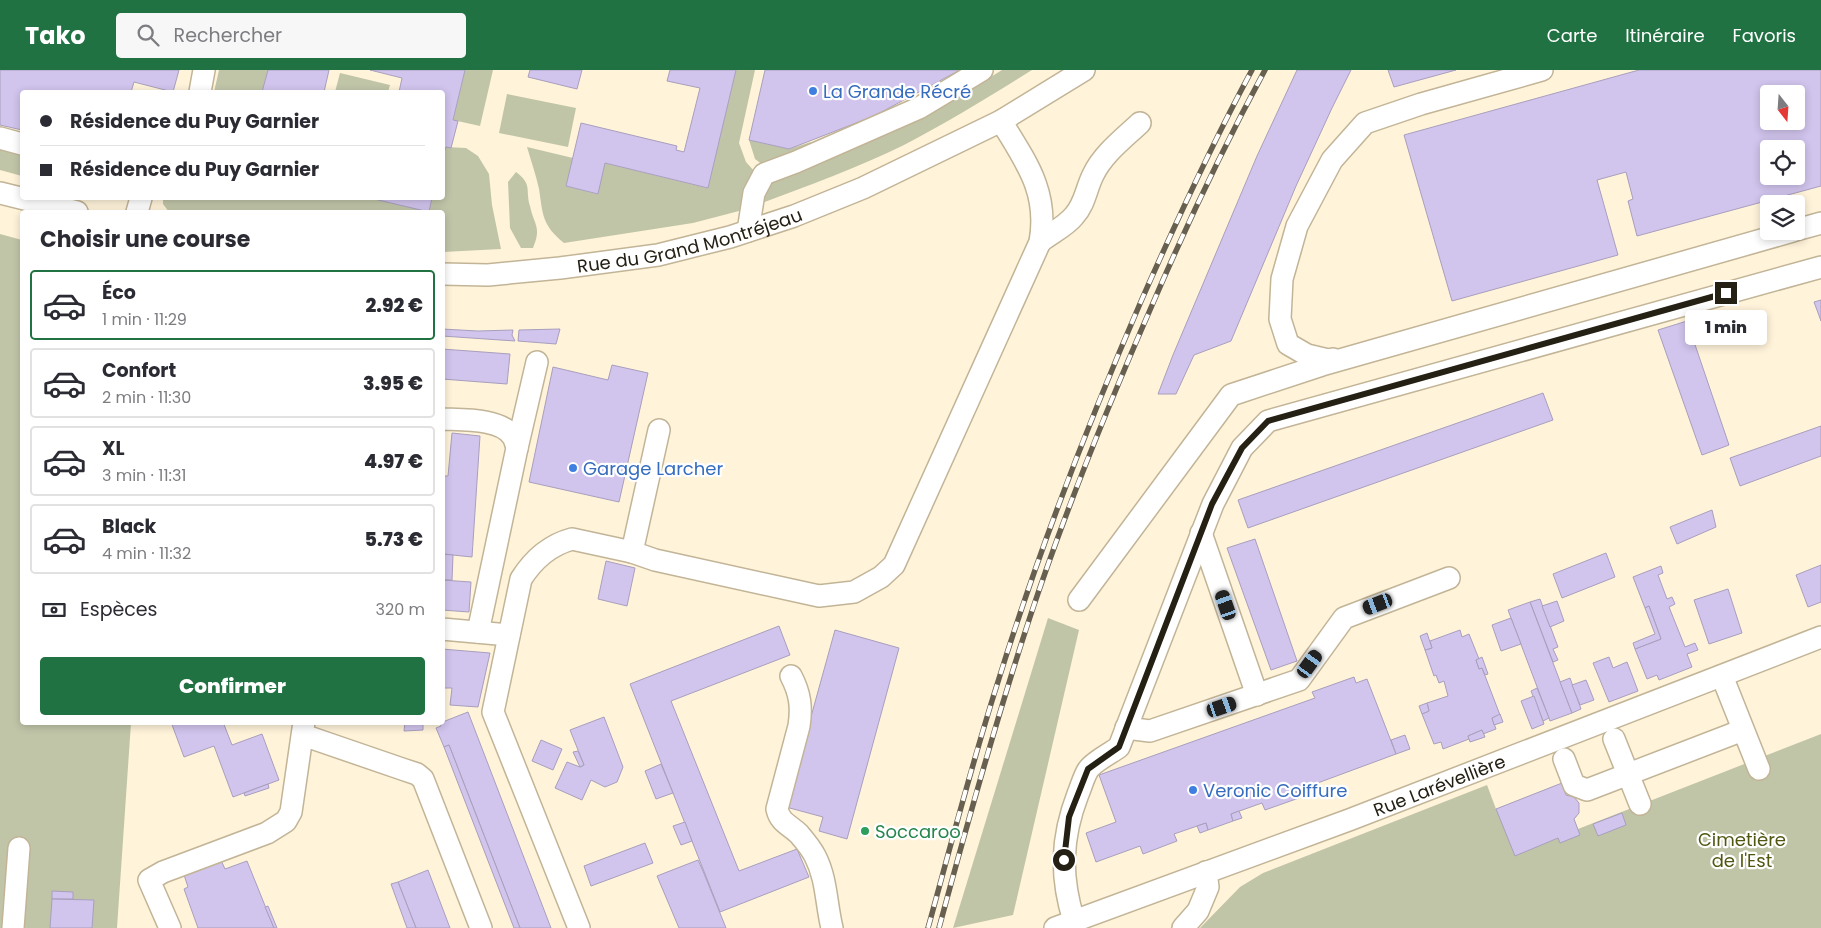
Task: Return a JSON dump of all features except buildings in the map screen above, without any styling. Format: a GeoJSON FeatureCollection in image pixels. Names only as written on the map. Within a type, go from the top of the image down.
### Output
{"type":"FeatureCollection","features":[{"type":"Feature","properties":{"kind":"street"},"geometry":{"type":"LineString","coordinates":[[200,90],[204,70]]}},
{"type":"Feature","properties":{"kind":"street"},"geometry":{"type":"LineString","coordinates":[[748,231],[754,193],[764,174],[919,108],[982,70]]}},
{"type":"Feature","properties":{"kind":"street","name":"Rue du Grand Montréjeau"},"geometry":{"type":"LineString","coordinates":[[924,159],[1061,70]]}},
{"type":"Feature","properties":{"kind":"street","name":"Rue du Grand Montréjeau"},"geometry":{"type":"LineString","coordinates":[[445,274],[497,274],[648,256],[748,231],[794,216],[863,188],[924,159],[1001,121],[1084,70]]}},
{"type":"Feature","properties":{"kind":"street"},"geometry":{"type":"LineString","coordinates":[[1394,344],[1328,360],[1307,356],[1288,344],[1280,319],[1282,279],[1297,226],[1332,160],[1365,123],[1421,104],[1542,70]]}},
{"type":"Feature","properties":{"kind":"street"},"geometry":{"type":"LineString","coordinates":[[580,928],[493,712],[521,579],[529,566],[546,551],[572,539],[632,552],[655,560],[819,596],[854,592],[881,578],[894,565],[1040,242],[1043,224],[1037,188],[1031,172],[1001,121]]}},
{"type":"Feature","properties":{"kind":"street"},"geometry":{"type":"LineString","coordinates":[[1040,242],[1062,228],[1074,217],[1084,200],[1093,175],[1108,153],[1140,124]]}},
{"type":"Feature","properties":{"kind":"street"},"geometry":{"type":"LineString","coordinates":[[0,138],[20,143]]}},
{"type":"Feature","properties":{"kind":"street"},"geometry":{"type":"LineString","coordinates":[[0,193],[20,198]]}},
{"type":"Feature","properties":{"kind":"street"},"geometry":{"type":"LineString","coordinates":[[28,200],[69,210]]}},
{"type":"Feature","properties":{"kind":"street"},"geometry":{"type":"LineString","coordinates":[[1805,228],[1821,223]]}},
{"type":"Feature","properties":{"kind":"street"},"geometry":{"type":"LineString","coordinates":[[1079,600],[1231,395],[1394,344],[1763,240]]}},
{"type":"Feature","properties":{"kind":"street"},"geometry":{"type":"LineString","coordinates":[[1065,925],[1067,900],[1063,874],[1064,847],[1069,817],[1088,769],[1119,747],[1212,504],[1242,448],[1268,421],[1821,267]]}},
{"type":"Feature","properties":{"kind":"street"},"geometry":{"type":"LineString","coordinates":[[478,632],[536,362]]}},
{"type":"Feature","properties":{"kind":"street"},"geometry":{"type":"LineString","coordinates":[[445,419],[483,421],[504,428],[513,437],[516,448]]}},
{"type":"Feature","properties":{"kind":"street"},"geometry":{"type":"LineString","coordinates":[[632,552],[659,430]]}},
{"type":"Feature","properties":{"kind":"street"},"geometry":{"type":"LineString","coordinates":[[1201,533],[1257,694]]}},
{"type":"Feature","properties":{"kind":"street"},"geometry":{"type":"LineString","coordinates":[[1126,728],[1150,731],[1298,680],[1344,618],[1449,578]]}},
{"type":"Feature","properties":{"kind":"street"},"geometry":{"type":"LineString","coordinates":[[445,629],[509,635]]}},
{"type":"Feature","properties":{"kind":"street","name":"Rue Larévellière"},"geometry":{"type":"LineString","coordinates":[[1065,925],[1349,820],[1821,637]]}},
{"type":"Feature","properties":{"kind":"street"},"geometry":{"type":"LineString","coordinates":[[791,676],[799,694],[801,715],[777,809],[781,820],[795,830],[808,844],[820,867],[832,928]]}},
{"type":"Feature","properties":{"kind":"street"},"geometry":{"type":"LineString","coordinates":[[1722,676],[1759,769]]}},
{"type":"Feature","properties":{"kind":"street"},"geometry":{"type":"LineString","coordinates":[[170,928],[149,880],[163,872],[267,833],[286,821],[291,812],[303,729],[417,774],[423,779],[480,928]]}},
{"type":"Feature","properties":{"kind":"street"},"geometry":{"type":"LineString","coordinates":[[1564,759],[1574,785],[1587,790],[1743,730]]}},
{"type":"Feature","properties":{"kind":"street"},"geometry":{"type":"LineString","coordinates":[[1614,739],[1640,804]]}},
{"type":"Feature","properties":{"kind":"street"},"geometry":{"type":"LineString","coordinates":[[13,928],[19,848]]}},
{"type":"Feature","properties":{"kind":"street"},"geometry":{"type":"LineString","coordinates":[[1183,928],[1198,911],[1208,888],[1206,872]]}},
{"type":"Feature","properties":{"kind":"green space"},"geometry":{"type":"Polygon","coordinates":[[[219,70],[268,70],[263,90],[214,90],[219,70]]]}},
{"type":"Feature","properties":{"kind":"green space"},"geometry":{"type":"Polygon","coordinates":[[[465,70],[493,70],[480,126],[453,120],[465,70]]]}},
{"type":"Feature","properties":{"kind":"green space"},"geometry":{"type":"Polygon","coordinates":[[[736,70],[755,70],[739,143],[746,162],[755,172],[739,211],[693,223],[564,243],[551,231],[543,213],[538,184],[527,147],[573,158],[566,186],[597,194],[605,163],[707,188],[736,70]]]}},
{"type":"Feature","properties":{"kind":"green space"},"geometry":{"type":"Polygon","coordinates":[[[1002,70],[1032,70],[904,145],[850,169],[759,204],[769,182],[893,132],[934,112],[1002,70]]]}},
{"type":"Feature","properties":{"kind":"green space"},"geometry":{"type":"Polygon","coordinates":[[[340,73],[390,85],[389,90],[336,90],[340,73]]]}},
{"type":"Feature","properties":{"kind":"green space"},"geometry":{"type":"Polygon","coordinates":[[[507,94],[576,108],[568,147],[499,133],[507,94]]]}},
{"type":"Feature","properties":{"kind":"green space"},"geometry":{"type":"Polygon","coordinates":[[[749,140],[789,149],[811,142],[809,146],[763,165],[755,159],[749,140]]]}},
{"type":"Feature","properties":{"kind":"green space"},"geometry":{"type":"Polygon","coordinates":[[[0,147],[20,152],[20,175],[0,170],[0,147]]]}},
{"type":"Feature","properties":{"kind":"green space"},"geometry":{"type":"Polygon","coordinates":[[[446,147],[466,148],[478,156],[489,174],[492,205],[501,249],[445,252],[445,210],[429,210],[432,200],[445,200],[446,147]]]}},
{"type":"Feature","properties":{"kind":"green space"},"geometry":{"type":"Polygon","coordinates":[[[516,172],[525,180],[528,188],[530,206],[537,230],[533,248],[521,248],[510,228],[508,182],[516,172]]]}},
{"type":"Feature","properties":{"kind":"green space"},"geometry":{"type":"Polygon","coordinates":[[[163,200],[378,200],[421,210],[168,210],[163,204],[163,200]]]}},
{"type":"Feature","properties":{"kind":"green space"},"geometry":{"type":"Polygon","coordinates":[[[0,234],[20,239],[20,725],[131,725],[117,928],[0,928],[0,234]]]}},
{"type":"Feature","properties":{"kind":"green space"},"geometry":{"type":"Polygon","coordinates":[[[1048,618],[1079,630],[1013,915],[953,928],[1048,618]]]}},
{"type":"Feature","properties":{"kind":"green space","name":"Cimetière de l'Est"},"geometry":{"type":"Polygon","coordinates":[[[1821,734],[1821,928],[1200,928],[1240,887],[1263,873],[1487,785],[1496,809],[1562,783],[1566,795],[1574,797],[1579,803],[1579,813],[1574,819],[1578,829],[1821,734]]]}},
{"type":"Feature","properties":{"kind":"railway"},"geometry":{"type":"LineString","coordinates":[[928,928],[996,688],[1028,589],[1064,491],[1155,270],[1181,212],[1252,70]]}},
{"type":"Feature","properties":{"kind":"railway"},"geometry":{"type":"LineString","coordinates":[[939,928],[1005,694],[1043,577],[1072,498],[1179,244],[1265,70]]}},
{"type":"Feature","properties":{"kind":"place","name":"La Grande Récré"},"geometry":{"type":"Point","coordinates":[813,91]}},
{"type":"Feature","properties":{"kind":"place","name":"Garage Larcher"},"geometry":{"type":"Point","coordinates":[573,468]}},
{"type":"Feature","properties":{"kind":"place","name":"Veronic Coiffure"},"geometry":{"type":"Point","coordinates":[1193,790]}},
{"type":"Feature","properties":{"kind":"place","name":"Soccaroo"},"geometry":{"type":"Point","coordinates":[865,831]}},
{"type":"Feature","properties":{"kind":"route"},"geometry":{"type":"LineString","coordinates":[[1064,860],[1064,847],[1069,817],[1088,769],[1119,747],[1212,504],[1242,448],[1268,421],[1336,404],[1726,293]]}}]}
